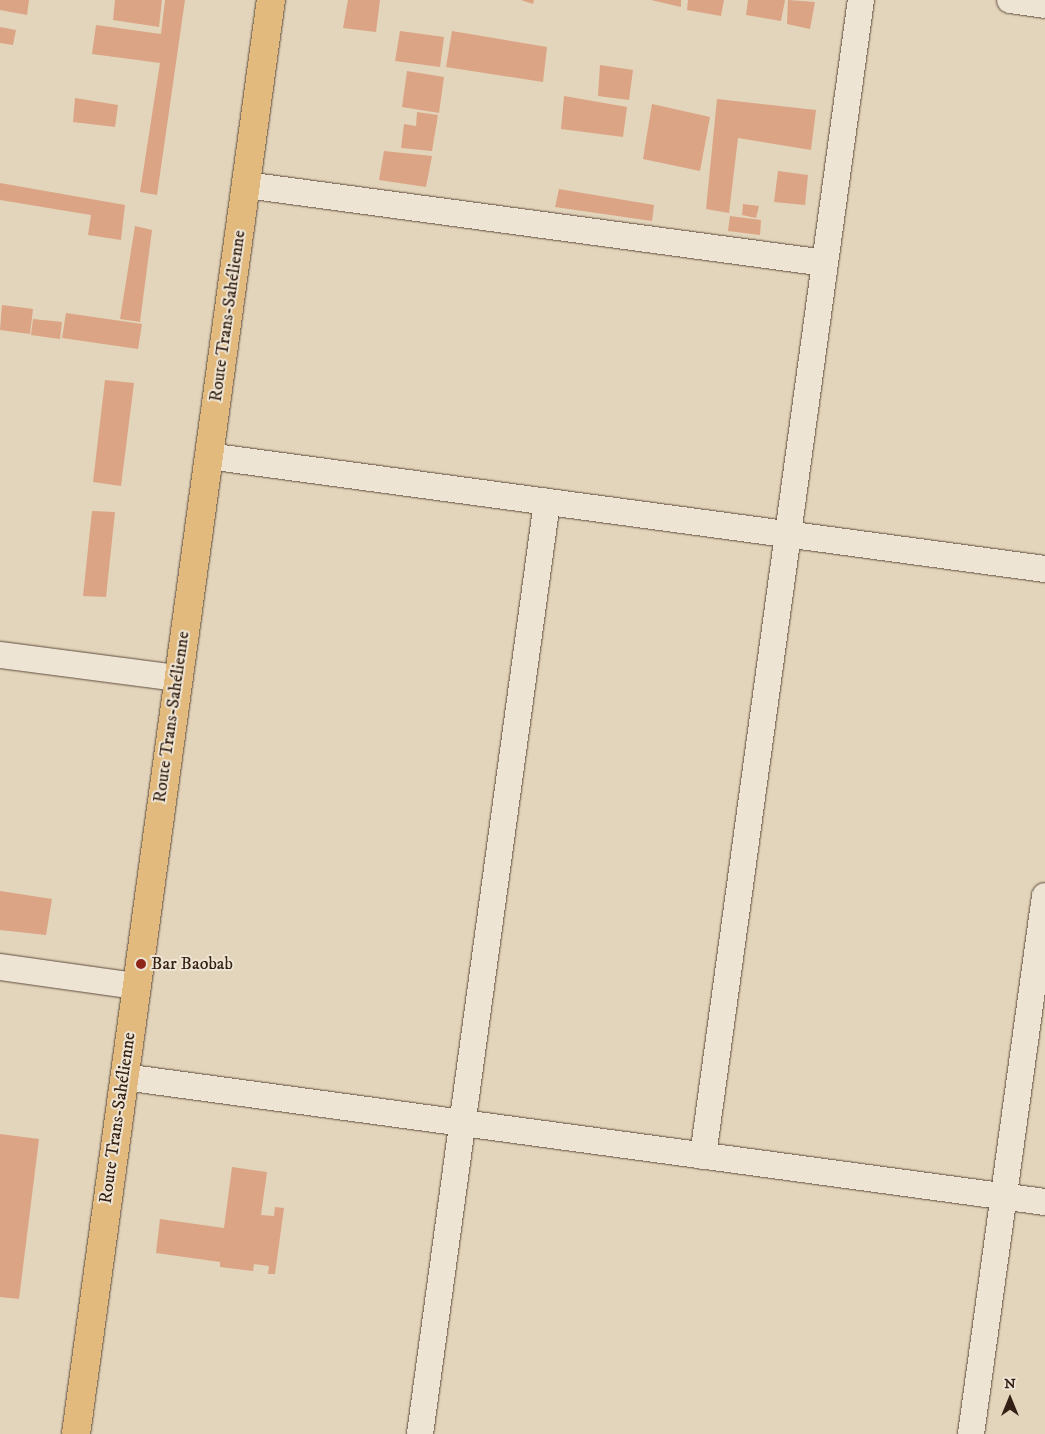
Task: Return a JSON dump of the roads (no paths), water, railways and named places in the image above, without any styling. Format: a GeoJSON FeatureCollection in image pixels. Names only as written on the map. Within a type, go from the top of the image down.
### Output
{"type":"FeatureCollection","features":[{"type":"Feature","properties":{"kind":"highway","name":"Route Trans-Sahélienne"},"geometry":{"type":"LineString","coordinates":[[76,1434],[271,0]]}},
{"type":"Feature","properties":{"kind":"street"},"geometry":{"type":"LineString","coordinates":[[703,1156],[861,0]]}},
{"type":"Feature","properties":{"kind":"street"},"geometry":{"type":"LineString","coordinates":[[1010,0],[1045,5]]}},
{"type":"Feature","properties":{"kind":"street"},"geometry":{"type":"LineString","coordinates":[[246,185],[825,263]]}},
{"type":"Feature","properties":{"kind":"street"},"geometry":{"type":"LineString","coordinates":[[208,456],[1045,569]]}},
{"type":"Feature","properties":{"kind":"street"},"geometry":{"type":"LineString","coordinates":[[420,1434],[547,502]]}},
{"type":"Feature","properties":{"kind":"street"},"geometry":{"type":"LineString","coordinates":[[0,655],[178,678]]}},
{"type":"Feature","properties":{"kind":"street"},"geometry":{"type":"LineString","coordinates":[[972,1434],[1045,896]]}},
{"type":"Feature","properties":{"kind":"street"},"geometry":{"type":"LineString","coordinates":[[0,967],[136,986]]}},
{"type":"Feature","properties":{"kind":"street"},"geometry":{"type":"LineString","coordinates":[[124,1077],[1045,1202]]}},
{"type":"Feature","properties":{"kind":"place","name":"Bar Baobab"},"geometry":{"type":"Point","coordinates":[141,964]}}]}
